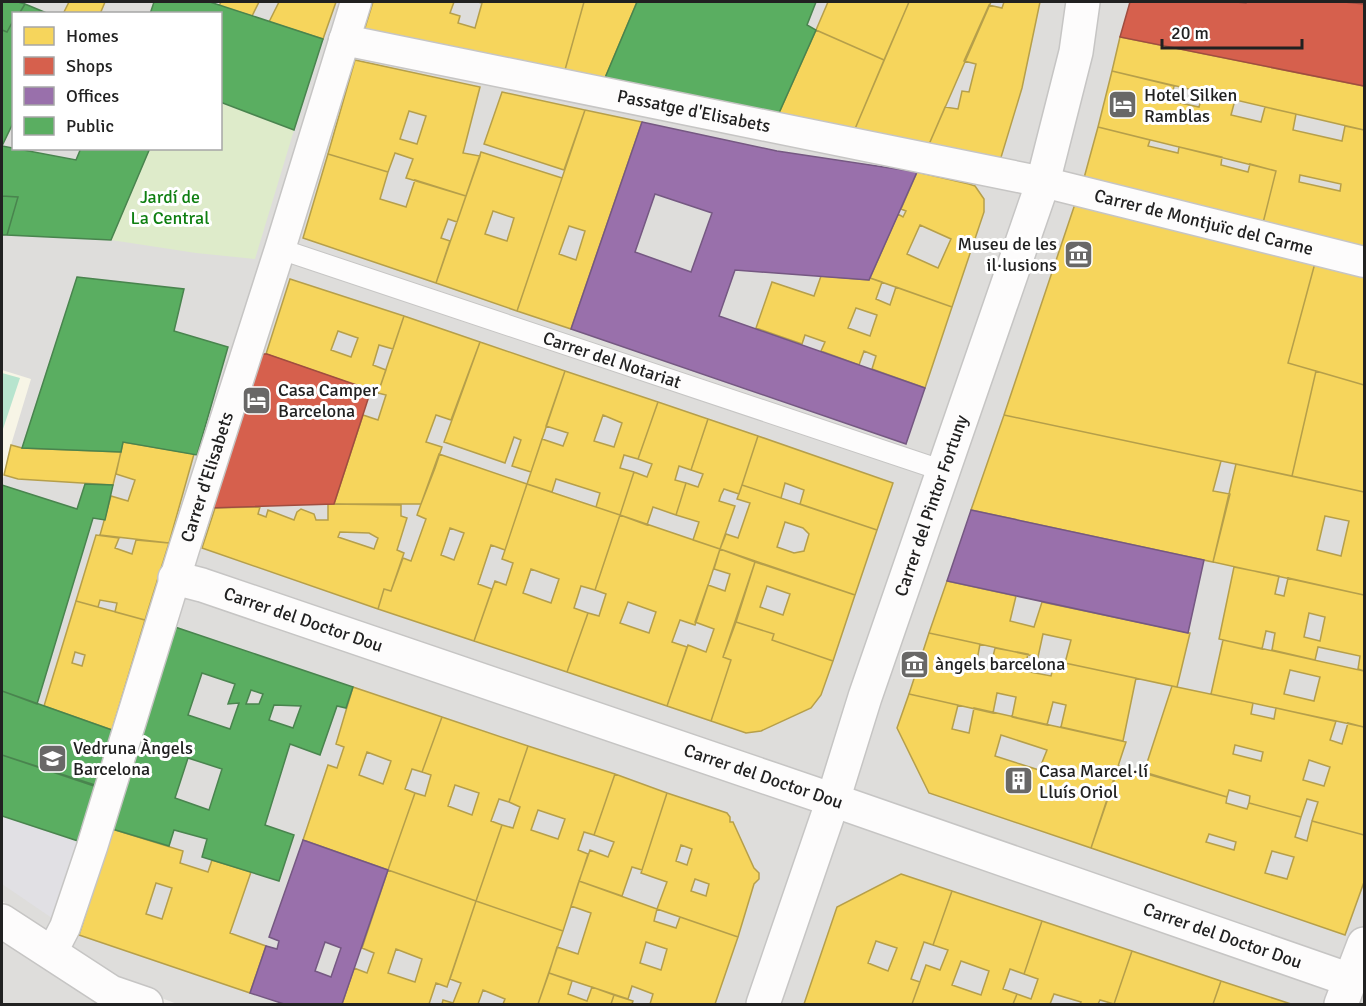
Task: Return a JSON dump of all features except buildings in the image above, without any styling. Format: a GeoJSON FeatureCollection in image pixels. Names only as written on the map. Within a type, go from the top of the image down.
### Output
{"type":"FeatureCollection","features":[{"type":"Feature","properties":{"kind":"street","name":"Carrer d'Elisabets"},"geometry":{"type":"LineString","coordinates":[[52,952],[65,927],[92,847],[356,2]]}},
{"type":"Feature","properties":{"kind":"street","name":"Carrer del Pintor Fortuny"},"geometry":{"type":"LineString","coordinates":[[763,1005],[833,800],[865,697],[1043,182],[1076,52],[1083,2]]}},
{"type":"Feature","properties":{"kind":"street","name":"Passatge d'Elisabets"},"geometry":{"type":"LineString","coordinates":[[344,40],[1043,182]]}},
{"type":"Feature","properties":{"kind":"street","name":"Carrer de Montjuïc del Carme"},"geometry":{"type":"LineString","coordinates":[[1043,182],[1365,262]]}},
{"type":"Feature","properties":{"kind":"street","name":"Carrer del Doctor Dou"},"geometry":{"type":"LineString","coordinates":[[175,578],[833,800],[1346,992]]}},
{"type":"Feature","properties":{"kind":"street"},"geometry":{"type":"LineString","coordinates":[[2,921],[111,992],[146,1005]]}},
{"type":"Feature","properties":{"kind":"street"},"geometry":{"type":"LineString","coordinates":[[1346,992],[1365,944]]}},
{"type":"Feature","properties":{"kind":"lane","name":"Carrer del Notariat"},"geometry":{"type":"LineString","coordinates":[[280,249],[944,471]]}},
{"type":"Feature","properties":{"kind":"shaded area"},"geometry":{"type":"Polygon","coordinates":[[[2,2],[1364,2],[1364,1004],[177,1004],[128,985],[2,901],[2,2]]]}},
{"type":"Feature","properties":{"kind":"shaded area"},"geometry":{"type":"Polygon","coordinates":[[[2,370],[31,379],[2,483],[2,370]]]}},
{"type":"Feature","properties":{"kind":"shaded area"},"geometry":{"type":"Polygon","coordinates":[[[2,816],[92,847],[65,927],[2,884],[2,816]]]}},
{"type":"Feature","properties":{"kind":"shaded area"},"geometry":{"type":"Polygon","coordinates":[[[2,930],[129,1004],[2,1004],[2,930]]]}},
{"type":"Feature","properties":{"kind":"green space","name":"Jardí de La Central"},"geometry":{"type":"Polygon","coordinates":[[[222,102],[294,130],[255,259],[111,240],[150,150],[222,150],[222,102]]]}},
{"type":"Feature","properties":{"kind":"green space"},"geometry":{"type":"Polygon","coordinates":[[[2,373],[20,378],[2,432],[2,373]]]}},
{"type":"Feature","properties":{"kind":"place","name":"Hotel Silken Ramblas"},"geometry":{"type":"Point","coordinates":[1123,105]}},
{"type":"Feature","properties":{"kind":"place","name":"Museu de les il·lusions"},"geometry":{"type":"Point","coordinates":[1078,254]}},
{"type":"Feature","properties":{"kind":"place","name":"Casa Camper Barcelona"},"geometry":{"type":"Point","coordinates":[257,400]}},
{"type":"Feature","properties":{"kind":"place","name":"àngels barcelona"},"geometry":{"type":"Point","coordinates":[914,664]}},
{"type":"Feature","properties":{"kind":"place","name":"Vedruna Àngels Barcelona"},"geometry":{"type":"Point","coordinates":[52,758]}},
{"type":"Feature","properties":{"kind":"place","name":"Casa Marcel·lí Lluís Oriol"},"geometry":{"type":"Point","coordinates":[1018,781]}}]}
